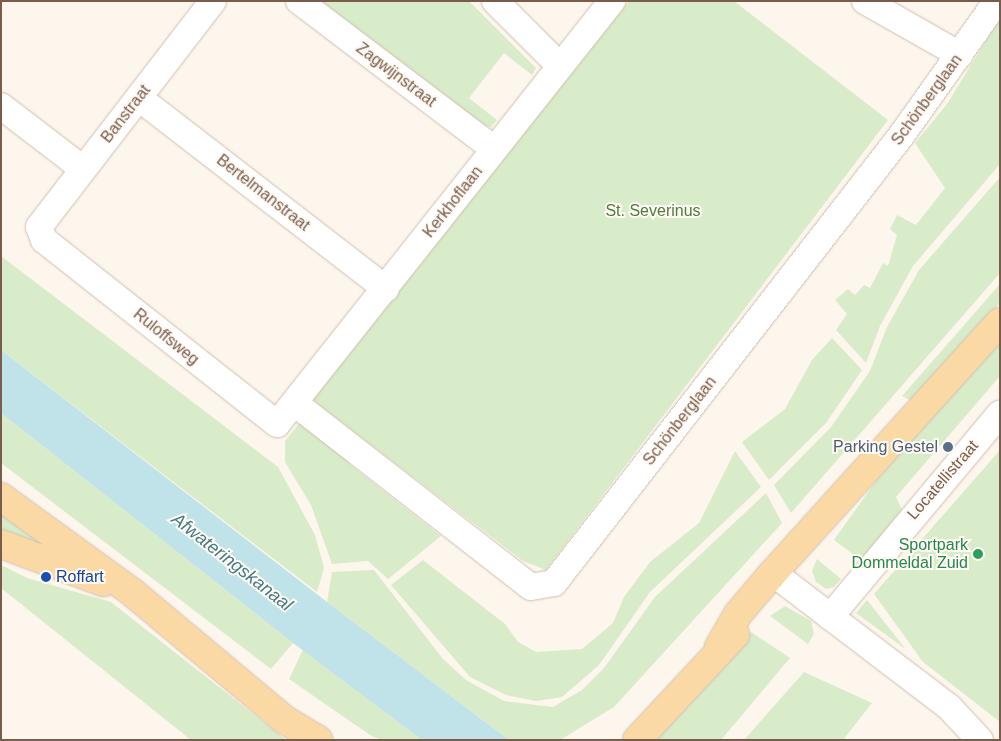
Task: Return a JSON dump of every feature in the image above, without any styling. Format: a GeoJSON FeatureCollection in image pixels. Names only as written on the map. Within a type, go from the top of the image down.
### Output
{"type":"FeatureCollection","features":[{"type":"Feature","properties":{"kind":"main road"},"geometry":{"type":"LineString","coordinates":[[637,735],[719,647],[738,614],[780,578],[839,497],[880,459],[1000,322]]}},
{"type":"Feature","properties":{"kind":"main road"},"geometry":{"type":"LineString","coordinates":[[1,497],[133,593],[293,730],[318,740]]}},
{"type":"Feature","properties":{"kind":"main road"},"geometry":{"type":"LineString","coordinates":[[1,544],[133,593]]}},
{"type":"Feature","properties":{"kind":"street","name":"Banstraat"},"geometry":{"type":"LineString","coordinates":[[39,227],[213,1]]}},
{"type":"Feature","properties":{"kind":"street","name":"Zagwijnstraat"},"geometry":{"type":"LineString","coordinates":[[299,1],[494,148]]}},
{"type":"Feature","properties":{"kind":"street"},"geometry":{"type":"LineString","coordinates":[[495,1],[559,65]]}},
{"type":"Feature","properties":{"kind":"street","name":"Kerkhoflaan"},"geometry":{"type":"LineString","coordinates":[[297,404],[494,148],[612,1]]}},
{"type":"Feature","properties":{"kind":"street"},"geometry":{"type":"LineString","coordinates":[[865,1],[960,55]]}},
{"type":"Feature","properties":{"kind":"street","name":"Schönberglaan"},"geometry":{"type":"LineString","coordinates":[[297,404],[531,586],[554,583],[960,55],[997,1]]}},
{"type":"Feature","properties":{"kind":"street","name":"Bertelmanstraat"},"geometry":{"type":"LineString","coordinates":[[139,98],[386,289]]}},
{"type":"Feature","properties":{"kind":"street"},"geometry":{"type":"LineString","coordinates":[[1,106],[84,169]]}},
{"type":"Feature","properties":{"kind":"street","name":"Ruloffsweg"},"geometry":{"type":"LineString","coordinates":[[39,227],[44,240],[271,421],[284,421],[297,404]]}},
{"type":"Feature","properties":{"kind":"street","name":"Locatellistraat"},"geometry":{"type":"LineString","coordinates":[[830,617],[1000,414]]}},
{"type":"Feature","properties":{"kind":"street"},"geometry":{"type":"LineString","coordinates":[[780,578],[949,707],[980,740]]}},
{"type":"Feature","properties":{"kind":"green space"},"geometry":{"type":"Polygon","coordinates":[[[320,1],[469,1],[536,68],[532,75],[504,53],[469,98],[497,120],[491,127],[480,126],[320,1]]]}},
{"type":"Feature","properties":{"kind":"green space","name":"St. Severinus"},"geometry":{"type":"Polygon","coordinates":[[[629,1],[734,1],[888,120],[546,570],[523,561],[311,399],[629,1]]]}},
{"type":"Feature","properties":{"kind":"green space"},"geometry":{"type":"Polygon","coordinates":[[[1000,18],[1000,164],[913,266],[880,326],[866,363],[836,330],[847,314],[835,300],[848,289],[855,295],[864,285],[870,288],[883,263],[888,266],[897,235],[890,229],[897,215],[916,225],[945,188],[915,143],[947,104],[1000,18]]]}},
{"type":"Feature","properties":{"kind":"green space"},"geometry":{"type":"Polygon","coordinates":[[[1000,177],[1000,273],[791,513],[774,485],[831,427],[870,371],[887,327],[919,270],[1000,177]]]}},
{"type":"Feature","properties":{"kind":"green space"},"geometry":{"type":"Polygon","coordinates":[[[1,256],[278,467],[315,535],[324,568],[317,592],[1,350],[1,256]]]}},
{"type":"Feature","properties":{"kind":"green space"},"geometry":{"type":"Polygon","coordinates":[[[1000,284],[1000,303],[914,402],[902,396],[1000,284]]]}},
{"type":"Feature","properties":{"kind":"green space"},"geometry":{"type":"Polygon","coordinates":[[[832,338],[862,370],[826,423],[769,480],[742,442],[785,409],[812,360],[832,338]]]}},
{"type":"Feature","properties":{"kind":"green space"},"geometry":{"type":"Polygon","coordinates":[[[1000,339],[1000,376],[896,497],[902,510],[861,560],[834,540],[876,481],[1000,339]]]}},
{"type":"Feature","properties":{"kind":"green space"},"geometry":{"type":"Polygon","coordinates":[[[1,413],[293,643],[271,669],[1,463],[1,413]]]}},
{"type":"Feature","properties":{"kind":"green space"},"geometry":{"type":"Polygon","coordinates":[[[301,421],[346,456],[349,464],[441,536],[388,579],[368,561],[332,564],[311,505],[285,462],[285,441],[301,421]]]}},
{"type":"Feature","properties":{"kind":"green space"},"geometry":{"type":"Polygon","coordinates":[[[1000,450],[1000,722],[923,662],[874,594],[1000,450]]]}},
{"type":"Feature","properties":{"kind":"green space"},"geometry":{"type":"Polygon","coordinates":[[[735,451],[761,487],[650,592],[599,665],[562,697],[536,701],[506,695],[470,677],[391,585],[423,560],[505,624],[518,642],[536,652],[582,649],[613,623],[624,597],[650,562],[699,523],[735,451]]]}},
{"type":"Feature","properties":{"kind":"green space"},"geometry":{"type":"Polygon","coordinates":[[[766,493],[782,523],[614,707],[560,740],[509,740],[327,602],[332,572],[374,570],[443,659],[466,680],[504,701],[553,707],[582,690],[604,668],[655,597],[766,493]]]}},
{"type":"Feature","properties":{"kind":"green space"},"geometry":{"type":"Polygon","coordinates":[[[1,512],[71,563],[1,537],[1,512]]]}},
{"type":"Feature","properties":{"kind":"green space"},"geometry":{"type":"Polygon","coordinates":[[[817,559],[841,579],[834,587],[826,589],[816,582],[812,571],[817,559]]]}},
{"type":"Feature","properties":{"kind":"green space"},"geometry":{"type":"Polygon","coordinates":[[[1,565],[27,578],[111,602],[286,740],[191,740],[1,588],[1,565]]]}},
{"type":"Feature","properties":{"kind":"green space"},"geometry":{"type":"Polygon","coordinates":[[[867,600],[904,647],[904,648],[856,613],[867,600]]]}},
{"type":"Feature","properties":{"kind":"green space"},"geometry":{"type":"Polygon","coordinates":[[[785,606],[811,621],[814,634],[808,644],[770,616],[785,606]]]}},
{"type":"Feature","properties":{"kind":"green space"},"geometry":{"type":"Polygon","coordinates":[[[751,632],[790,658],[721,740],[654,740],[751,632]]]}},
{"type":"Feature","properties":{"kind":"green space"},"geometry":{"type":"Polygon","coordinates":[[[303,650],[422,740],[381,740],[370,735],[289,679],[303,650]]]}},
{"type":"Feature","properties":{"kind":"green space"},"geometry":{"type":"Polygon","coordinates":[[[804,672],[872,703],[843,740],[744,740],[804,672]]]}},
{"type":"Feature","properties":{"kind":"water","name":"Afwateringskanaal"},"geometry":{"type":"Polygon","coordinates":[[[1,350],[509,740],[422,740],[293,643],[1,413],[1,350]]]}},
{"type":"Feature","properties":{"kind":"place","name":"Parking Gestel"},"geometry":{"type":"Point","coordinates":[948,447]}},
{"type":"Feature","properties":{"kind":"place","name":"Sportpark Dommeldal Zuid"},"geometry":{"type":"Point","coordinates":[978,554]}},
{"type":"Feature","properties":{"kind":"place","name":"Roffart"},"geometry":{"type":"Point","coordinates":[46,577]}}]}
